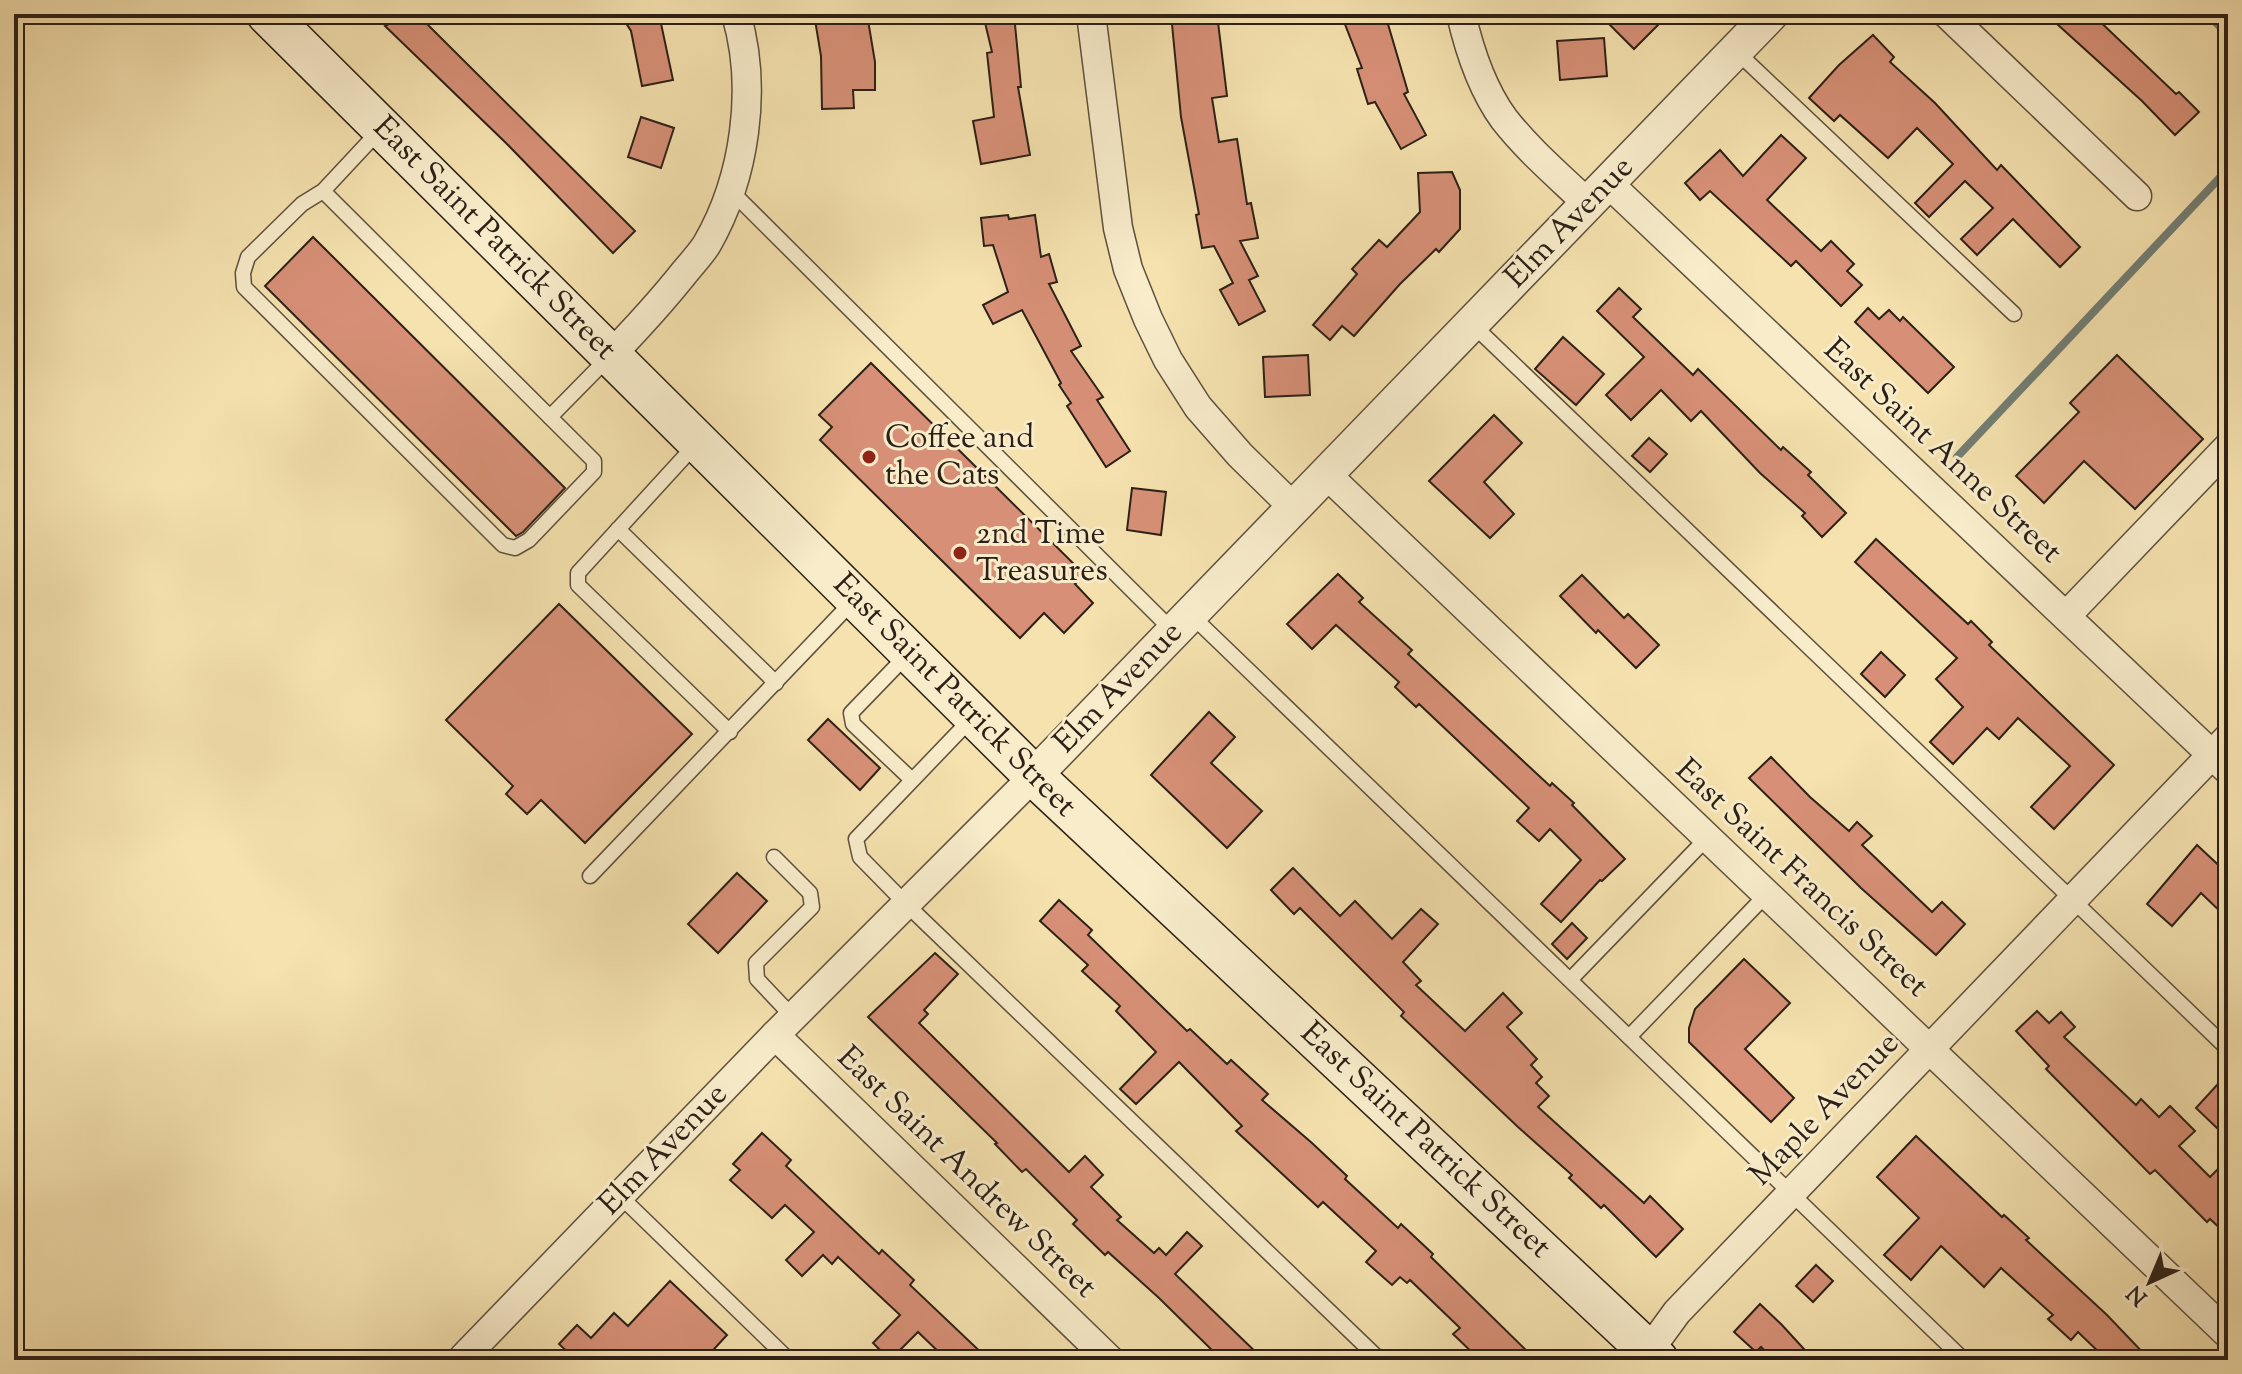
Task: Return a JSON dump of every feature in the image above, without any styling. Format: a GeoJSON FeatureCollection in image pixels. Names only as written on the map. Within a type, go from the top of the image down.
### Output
{"type":"FeatureCollection","features":[{"type":"Feature","properties":{"kind":"main road","name":"East Saint Patrick Street"},"geometry":{"type":"LineString","coordinates":[[267,14],[1034,776],[1650,1357]]}},
{"type":"Feature","properties":{"kind":"street"},"geometry":{"type":"LineString","coordinates":[[611,355],[649,316],[706,245],[731,191],[744,131],[747,80],[736,14]]}},
{"type":"Feature","properties":{"kind":"street"},"geometry":{"type":"LineString","coordinates":[[1091,14],[1118,228],[1128,269],[1148,319],[1168,360],[1198,407],[1240,455],[1293,507]]}},
{"type":"Feature","properties":{"kind":"street","name":"East Saint Anne Street"},"geometry":{"type":"LineString","coordinates":[[1461,14],[1483,80],[1503,118],[1538,156],[1598,194],[2223,754]]}},
{"type":"Feature","properties":{"kind":"street","name":"Elm Avenue"},"geometry":{"type":"LineString","coordinates":[[463,1359],[784,1026],[1034,776],[1771,14]]}},
{"type":"Feature","properties":{"kind":"street"},"geometry":{"type":"LineString","coordinates":[[1947,14],[2137,196]]}},
{"type":"Feature","properties":{"kind":"street"},"geometry":{"type":"LineString","coordinates":[[2066,616],[2228,447]]}},
{"type":"Feature","properties":{"kind":"street","name":"East Saint Francis Street"},"geometry":{"type":"LineString","coordinates":[[1326,474],[2228,1334]]}},
{"type":"Feature","properties":{"kind":"street","name":"Maple Avenue"},"geometry":{"type":"LineString","coordinates":[[1650,1357],[1677,1312],[1931,1049],[2071,898],[2223,754]]}},
{"type":"Feature","properties":{"kind":"street","name":"East Saint Andrew Street"},"geometry":{"type":"LineString","coordinates":[[784,1026],[1110,1360]]}},
{"type":"Feature","properties":{"kind":"lane"},"geometry":{"type":"LineString","coordinates":[[1736,51],[2014,314]]}},
{"type":"Feature","properties":{"kind":"lane"},"geometry":{"type":"LineString","coordinates":[[323,191],[594,461],[594,472],[529,540],[515,548],[503,545],[244,287],[243,273],[248,257],[302,204],[323,191],[382,128]]}},
{"type":"Feature","properties":{"kind":"lane"},"geometry":{"type":"LineString","coordinates":[[731,191],[1182,623],[1570,980],[1964,1360]]}},
{"type":"Feature","properties":{"kind":"lane"},"geometry":{"type":"LineString","coordinates":[[1472,324],[2228,1049]]}},
{"type":"Feature","properties":{"kind":"lane"},"geometry":{"type":"LineString","coordinates":[[550,417],[611,355]]}},
{"type":"Feature","properties":{"kind":"lane"},"geometry":{"type":"LineString","coordinates":[[699,442],[578,573],[578,585],[730,732]]}},
{"type":"Feature","properties":{"kind":"lane"},"geometry":{"type":"LineString","coordinates":[[618,529],[776,683]]}},
{"type":"Feature","properties":{"kind":"lane"},"geometry":{"type":"LineString","coordinates":[[590,876],[856,599]]}},
{"type":"Feature","properties":{"kind":"lane"},"geometry":{"type":"LineString","coordinates":[[909,652],[851,713],[853,724],[912,780]]}},
{"type":"Feature","properties":{"kind":"lane"},"geometry":{"type":"LineString","coordinates":[[974,716],[856,839],[860,857],[1380,1360]]}},
{"type":"Feature","properties":{"kind":"lane"},"geometry":{"type":"LineString","coordinates":[[1570,980],[1707,838]]}},
{"type":"Feature","properties":{"kind":"lane"},"geometry":{"type":"LineString","coordinates":[[774,857],[810,893],[812,907],[756,963],[757,979],[784,1026]]}},
{"type":"Feature","properties":{"kind":"lane"},"geometry":{"type":"LineString","coordinates":[[1629,1037],[1766,895]]}},
{"type":"Feature","properties":{"kind":"lane"},"geometry":{"type":"LineString","coordinates":[[620,1196],[789,1360]]}},
{"type":"Feature","properties":{"kind":"building"},"geometry":{"type":"Polygon","coordinates":[[[376,14],[417,14],[635,231],[613,253],[376,14]]]}},
{"type":"Feature","properties":{"kind":"building"},"geometry":{"type":"Polygon","coordinates":[[[620,14],[659,14],[673,80],[642,86],[631,31],[620,14]]]}},
{"type":"Feature","properties":{"kind":"building"},"geometry":{"type":"Polygon","coordinates":[[[814,14],[867,14],[875,62],[875,90],[853,90],[854,108],[822,109],[821,56],[814,14]]]}},
{"type":"Feature","properties":{"kind":"building"},"geometry":{"type":"Polygon","coordinates":[[[983,14],[1014,14],[1021,87],[1018,87],[1030,155],[981,164],[973,121],[994,117],[987,53],[992,52],[983,14]]]}},
{"type":"Feature","properties":{"kind":"building"},"geometry":{"type":"Polygon","coordinates":[[[1171,14],[1217,14],[1227,96],[1212,98],[1219,142],[1237,139],[1247,204],[1251,203],[1258,238],[1240,241],[1258,276],[1249,280],[1265,311],[1239,325],[1220,290],[1233,283],[1214,246],[1202,248],[1196,215],[1199,214],[1181,117],[1171,14]]]}},
{"type":"Feature","properties":{"kind":"building"},"geometry":{"type":"Polygon","coordinates":[[[1341,14],[1385,14],[1408,92],[1404,94],[1426,135],[1401,149],[1375,102],[1368,104],[1357,69],[1362,68],[1341,14]]]}},
{"type":"Feature","properties":{"kind":"building"},"geometry":{"type":"Polygon","coordinates":[[[1619,14],[1669,14],[1634,49],[1609,24],[1619,14]]]}},
{"type":"Feature","properties":{"kind":"building"},"geometry":{"type":"Polygon","coordinates":[[[2046,14],[2092,14],[2199,112],[2175,135],[2046,14]]]}},
{"type":"Feature","properties":{"kind":"building"},"geometry":{"type":"Polygon","coordinates":[[[1873,35],[1894,57],[1890,62],[1935,103],[1997,170],[2001,165],[2080,247],[2060,267],[2013,219],[1977,255],[1961,239],[1993,208],[1965,181],[1929,217],[1915,203],[1953,164],[1917,128],[1888,158],[1840,115],[1834,121],[1809,98],[1839,65],[1873,35]]]}},
{"type":"Feature","properties":{"kind":"building"},"geometry":{"type":"Polygon","coordinates":[[[1604,38],[1607,76],[1560,80],[1557,41],[1604,38]]]}},
{"type":"Feature","properties":{"kind":"building"},"geometry":{"type":"Polygon","coordinates":[[[641,117],[674,128],[661,168],[628,157],[641,117]]]}},
{"type":"Feature","properties":{"kind":"building"},"geometry":{"type":"Polygon","coordinates":[[[1781,135],[1806,158],[1767,200],[1821,251],[1831,241],[1854,264],[1847,271],[1862,285],[1841,306],[1796,261],[1791,266],[1710,191],[1700,200],[1685,183],[1720,150],[1743,176],[1781,135]]]}},
{"type":"Feature","properties":{"kind":"building"},"geometry":{"type":"Polygon","coordinates":[[[1452,172],[1460,190],[1460,229],[1439,252],[1436,249],[1400,284],[1354,336],[1342,326],[1330,340],[1313,325],[1357,274],[1352,269],[1379,240],[1387,247],[1420,212],[1418,173],[1452,172]]]}},
{"type":"Feature","properties":{"kind":"building"},"geometry":{"type":"Polygon","coordinates":[[[1008,215],[1009,219],[1035,215],[1041,257],[1049,254],[1057,282],[1049,284],[1081,346],[1071,351],[1103,397],[1097,400],[1130,451],[1106,467],[1067,406],[1071,403],[1022,310],[993,324],[983,305],[1008,292],[993,245],[984,246],[981,218],[1008,215]]]}},
{"type":"Feature","properties":{"kind":"building"},"geometry":{"type":"Polygon","coordinates":[[[313,237],[565,488],[523,532],[516,536],[265,286],[313,237]]]}},
{"type":"Feature","properties":{"kind":"building"},"geometry":{"type":"Polygon","coordinates":[[[1619,288],[1641,309],[1633,317],[1693,375],[1698,369],[1781,450],[1783,447],[1811,472],[1808,475],[1846,513],[1822,537],[1802,516],[1805,513],[1760,473],[1701,411],[1691,421],[1661,390],[1631,420],[1606,395],[1644,357],[1597,311],[1619,288]]]}},
{"type":"Feature","properties":{"kind":"building"},"geometry":{"type":"Polygon","coordinates":[[[1868,308],[1879,319],[1889,310],[1900,321],[1903,317],[1954,367],[1928,393],[1855,322],[1868,308]]]}},
{"type":"Feature","properties":{"kind":"building"},"geometry":{"type":"Polygon","coordinates":[[[1563,337],[1604,374],[1576,405],[1535,369],[1563,337]]]}},
{"type":"Feature","properties":{"kind":"building"},"geometry":{"type":"Polygon","coordinates":[[[1308,355],[1310,395],[1265,397],[1263,357],[1308,355]]]}},
{"type":"Feature","properties":{"kind":"building"},"geometry":{"type":"Polygon","coordinates":[[[2117,355],[2203,439],[2135,509],[2084,461],[2044,503],[2016,476],[2079,412],[2070,403],[2117,355]]]}},
{"type":"Feature","properties":{"kind":"building"},"geometry":{"type":"Polygon","coordinates":[[[871,363],[1084,574],[1075,584],[1093,603],[1064,633],[1044,613],[1020,638],[820,440],[832,427],[819,415],[871,363]]]}},
{"type":"Feature","properties":{"kind":"building"},"geometry":{"type":"Polygon","coordinates":[[[1494,415],[1522,443],[1484,482],[1514,514],[1490,538],[1429,481],[1494,415]]]}},
{"type":"Feature","properties":{"kind":"building"},"geometry":{"type":"Polygon","coordinates":[[[1649,438],[1667,454],[1650,472],[1632,456],[1649,438]]]}},
{"type":"Feature","properties":{"kind":"building"},"geometry":{"type":"Polygon","coordinates":[[[1132,488],[1166,492],[1161,535],[1127,530],[1132,488]]]}},
{"type":"Feature","properties":{"kind":"building"},"geometry":{"type":"Polygon","coordinates":[[[1876,539],[1968,624],[1971,621],[1992,642],[1989,645],[2114,765],[2054,829],[2031,807],[2070,766],[2018,718],[1999,739],[1987,728],[1953,764],[1930,742],[1963,707],[1936,679],[1957,658],[1855,562],[1876,539]]]}},
{"type":"Feature","properties":{"kind":"building"},"geometry":{"type":"Polygon","coordinates":[[[1338,574],[1363,598],[1359,602],[1412,650],[1408,654],[1550,786],[1552,783],[1574,803],[1572,805],[1625,859],[1600,880],[1561,922],[1541,904],[1581,860],[1550,829],[1539,841],[1517,821],[1529,808],[1419,704],[1416,707],[1395,687],[1399,682],[1336,625],[1312,649],[1287,624],[1338,574]]]}},
{"type":"Feature","properties":{"kind":"building"},"geometry":{"type":"Polygon","coordinates":[[[1582,575],[1624,618],[1628,614],[1659,645],[1636,668],[1560,596],[1582,575]]]}},
{"type":"Feature","properties":{"kind":"building"},"geometry":{"type":"Polygon","coordinates":[[[559,604],[692,734],[585,843],[541,800],[527,814],[506,794],[513,786],[446,720],[559,604]]]}},
{"type":"Feature","properties":{"kind":"building"},"geometry":{"type":"Polygon","coordinates":[[[1881,652],[1905,675],[1885,697],[1861,674],[1881,652]]]}},
{"type":"Feature","properties":{"kind":"building"},"geometry":{"type":"Polygon","coordinates":[[[1209,712],[1235,737],[1211,763],[1262,811],[1227,848],[1151,775],[1209,712]]]}},
{"type":"Feature","properties":{"kind":"building"},"geometry":{"type":"Polygon","coordinates":[[[828,719],[880,768],[860,790],[808,740],[828,719]]]}},
{"type":"Feature","properties":{"kind":"building"},"geometry":{"type":"Polygon","coordinates":[[[1771,757],[1849,831],[1857,822],[1872,836],[1862,845],[1932,912],[1942,902],[1965,924],[1936,955],[1861,888],[1749,778],[1771,757]]]}},
{"type":"Feature","properties":{"kind":"building"},"geometry":{"type":"Polygon","coordinates":[[[2197,845],[2228,874],[2228,919],[2201,893],[2172,926],[2147,904],[2197,845]]]}},
{"type":"Feature","properties":{"kind":"building"},"geometry":{"type":"Polygon","coordinates":[[[1293,868],[1340,916],[1355,901],[1392,939],[1421,909],[1438,924],[1403,962],[1421,981],[1416,985],[1465,1031],[1503,993],[1522,1013],[1507,1027],[1537,1059],[1531,1065],[1542,1077],[1536,1083],[1549,1096],[1538,1107],[1644,1203],[1650,1196],[1683,1229],[1656,1257],[1401,1016],[1404,1012],[1300,908],[1294,914],[1271,890],[1293,868]]]}},
{"type":"Feature","properties":{"kind":"building"},"geometry":{"type":"Polygon","coordinates":[[[737,873],[767,901],[718,953],[688,924],[737,873]]]}},
{"type":"Feature","properties":{"kind":"building"},"geometry":{"type":"Polygon","coordinates":[[[1059,900],[1092,930],[1088,935],[1187,1031],[1190,1029],[1227,1064],[1231,1060],[1268,1094],[1262,1100],[1312,1143],[1347,1176],[1345,1179],[1398,1228],[1401,1224],[1433,1254],[1431,1257],[1536,1360],[1480,1360],[1453,1334],[1460,1328],[1410,1280],[1407,1283],[1400,1277],[1392,1285],[1366,1262],[1376,1251],[1323,1202],[1318,1207],[1236,1131],[1242,1126],[1179,1062],[1136,1104],[1120,1089],[1156,1052],[1116,1011],[1120,1006],[1082,971],[1088,965],[1040,921],[1059,900]]]}},
{"type":"Feature","properties":{"kind":"building"},"geometry":{"type":"Polygon","coordinates":[[[1572,923],[1587,938],[1567,959],[1552,944],[1572,923]]]}},
{"type":"Feature","properties":{"kind":"building"},"geometry":{"type":"Polygon","coordinates":[[[935,953],[958,974],[924,1010],[928,1014],[919,1023],[1069,1172],[1085,1156],[1103,1175],[1091,1187],[1121,1217],[1117,1220],[1154,1253],[1159,1248],[1166,1255],[1187,1232],[1202,1246],[1175,1274],[1264,1360],[1222,1360],[1159,1298],[1108,1252],[1105,1255],[1073,1224],[1077,1220],[1026,1169],[1022,1172],[997,1143],[868,1017],[935,953]]]}},
{"type":"Feature","properties":{"kind":"building"},"geometry":{"type":"Polygon","coordinates":[[[1744,959],[1790,1003],[1745,1049],[1794,1098],[1771,1122],[1689,1042],[1689,1028],[1695,1009],[1744,959]]]}},
{"type":"Feature","properties":{"kind":"building"},"geometry":{"type":"Polygon","coordinates":[[[2037,1011],[2049,1023],[2061,1012],[2075,1027],[2064,1037],[2136,1105],[2141,1099],[2159,1117],[2170,1106],[2195,1131],[2179,1146],[2210,1177],[2228,1159],[2228,1236],[2210,1219],[2207,1222],[2155,1170],[2150,1174],[2046,1069],[2049,1066],[2016,1031],[2037,1011]]]}},
{"type":"Feature","properties":{"kind":"building"},"geometry":{"type":"Polygon","coordinates":[[[2217,1085],[2228,1096],[2228,1116],[2217,1128],[2196,1108],[2217,1085]]]}},
{"type":"Feature","properties":{"kind":"building"},"geometry":{"type":"Polygon","coordinates":[[[762,1133],[791,1160],[786,1166],[879,1254],[882,1250],[914,1280],[910,1285],[989,1360],[947,1360],[918,1332],[890,1360],[873,1343],[900,1315],[838,1257],[832,1264],[823,1255],[802,1276],[786,1260],[814,1232],[785,1205],[772,1218],[730,1180],[740,1170],[733,1164],[762,1133]]]}},
{"type":"Feature","properties":{"kind":"building"},"geometry":{"type":"Polygon","coordinates":[[[1916,1136],[2002,1217],[2004,1215],[2029,1238],[2026,1240],[2107,1315],[2150,1360],[2107,1360],[2078,1332],[2071,1340],[2048,1319],[2053,1315],[2001,1268],[1984,1287],[1941,1246],[1911,1280],[1884,1255],[1919,1218],[1877,1177],[1916,1136]]]}},
{"type":"Feature","properties":{"kind":"building"},"geometry":{"type":"Polygon","coordinates":[[[1816,1265],[1833,1281],[1813,1302],[1796,1286],[1816,1265]]]}},
{"type":"Feature","properties":{"kind":"building"},"geometry":{"type":"Polygon","coordinates":[[[670,1281],[727,1335],[704,1360],[570,1360],[573,1357],[559,1344],[577,1325],[591,1338],[614,1313],[628,1326],[670,1281]]]}},
{"type":"Feature","properties":{"kind":"building"},"geometry":{"type":"Polygon","coordinates":[[[1760,1304],[1814,1360],[1774,1360],[1761,1347],[1756,1352],[1734,1332],[1760,1304]]]}},
{"type":"Feature","properties":{"kind":"waterway"},"geometry":{"type":"LineString","coordinates":[[2207,14],[2228,34]]}},
{"type":"Feature","properties":{"kind":"waterway"},"geometry":{"type":"LineString","coordinates":[[1957,457],[2228,169]]}},
{"type":"Feature","properties":{"kind":"place","name":"Coffee and the Cats"},"geometry":{"type":"Point","coordinates":[869,457]}},
{"type":"Feature","properties":{"kind":"place","name":"2nd Time Treasures"},"geometry":{"type":"Point","coordinates":[960,553]}}]}
